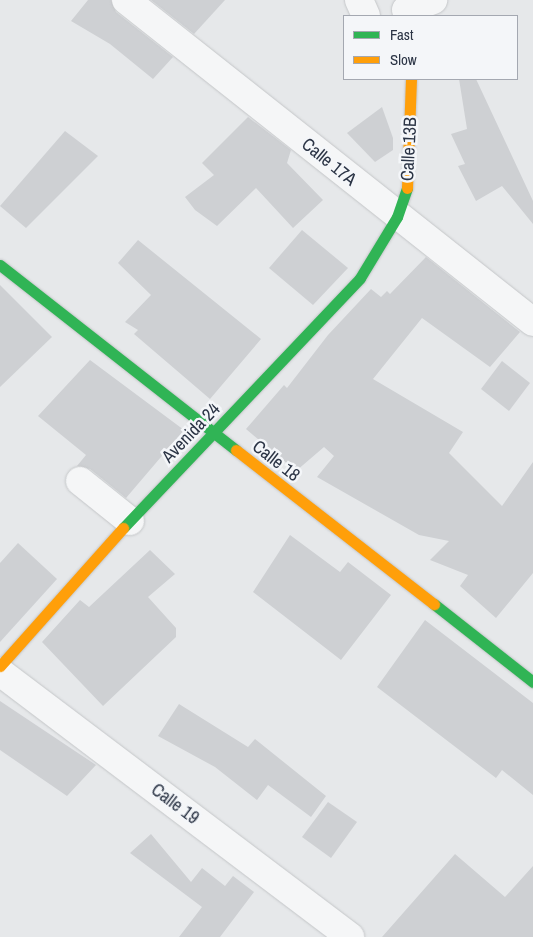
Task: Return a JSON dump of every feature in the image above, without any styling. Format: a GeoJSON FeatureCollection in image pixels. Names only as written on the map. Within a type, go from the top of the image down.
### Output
{"type":"FeatureCollection","features":[{"type":"Feature","properties":{"kind":"street","name":"Calle 17A"},"geometry":{"type":"LineString","coordinates":[[126,0],[533,322]]}},
{"type":"Feature","properties":{"kind":"street"},"geometry":{"type":"LineString","coordinates":[[359,0],[366,15]]}},
{"type":"Feature","properties":{"kind":"street"},"geometry":{"type":"LineString","coordinates":[[404,9],[433,0]]}},
{"type":"Feature","properties":{"kind":"street","name":"Calle 13B"},"geometry":{"type":"LineString","coordinates":[[398,217],[407,187],[410,155],[411,80]]}},
{"type":"Feature","properties":{"kind":"street","name":"Avenida 24"},"geometry":{"type":"LineString","coordinates":[[0,666],[130,522],[360,278],[398,217]]}},
{"type":"Feature","properties":{"kind":"street","name":"Calle 18"},"geometry":{"type":"LineString","coordinates":[[0,266],[214,435],[533,682]]}},
{"type":"Feature","properties":{"kind":"street"},"geometry":{"type":"LineString","coordinates":[[80,481],[130,522]]}},
{"type":"Feature","properties":{"kind":"street","name":"Calle 19"},"geometry":{"type":"LineString","coordinates":[[0,672],[350,937]]}},
{"type":"Feature","properties":{"kind":"building"},"geometry":{"type":"Polygon","coordinates":[[[88,0],[111,0],[116,12],[173,57],[153,79],[110,44],[71,21],[88,0]]]}},
{"type":"Feature","properties":{"kind":"building"},"geometry":{"type":"Polygon","coordinates":[[[151,0],[225,0],[194,34],[151,0]]]}},
{"type":"Feature","properties":{"kind":"building"},"geometry":{"type":"Polygon","coordinates":[[[459,80],[476,80],[533,201],[533,224],[502,186],[476,201],[458,166],[465,164],[451,134],[467,129],[459,80]]]}},
{"type":"Feature","properties":{"kind":"building"},"geometry":{"type":"Polygon","coordinates":[[[382,107],[393,138],[393,150],[375,162],[347,133],[382,107]]]}},
{"type":"Feature","properties":{"kind":"building"},"geometry":{"type":"Polygon","coordinates":[[[248,117],[291,150],[287,163],[323,200],[293,228],[256,188],[217,226],[195,210],[185,197],[214,175],[202,163],[248,117]]]}},
{"type":"Feature","properties":{"kind":"building"},"geometry":{"type":"Polygon","coordinates":[[[65,131],[98,156],[26,228],[0,206],[65,131]]]}},
{"type":"Feature","properties":{"kind":"building"},"geometry":{"type":"Polygon","coordinates":[[[302,230],[348,268],[313,305],[269,268],[302,230]]]}},
{"type":"Feature","properties":{"kind":"building"},"geometry":{"type":"Polygon","coordinates":[[[138,240],[261,339],[210,399],[134,334],[138,330],[125,322],[151,295],[118,263],[138,240]]]}},
{"type":"Feature","properties":{"kind":"building"},"geometry":{"type":"Polygon","coordinates":[[[426,257],[520,332],[490,367],[422,318],[373,379],[463,432],[449,453],[502,506],[533,462],[533,573],[496,618],[460,586],[468,575],[430,560],[449,541],[419,535],[317,477],[334,456],[324,447],[296,471],[246,429],[284,385],[287,388],[328,335],[371,289],[381,297],[387,291],[390,294],[426,257]]]}},
{"type":"Feature","properties":{"kind":"building"},"geometry":{"type":"Polygon","coordinates":[[[0,285],[52,337],[0,387],[0,285]]]}},
{"type":"Feature","properties":{"kind":"building"},"geometry":{"type":"Polygon","coordinates":[[[90,360],[184,430],[126,498],[90,469],[77,466],[86,455],[38,416],[90,360]]]}},
{"type":"Feature","properties":{"kind":"building"},"geometry":{"type":"Polygon","coordinates":[[[502,361],[530,383],[509,411],[481,389],[502,361]]]}},
{"type":"Feature","properties":{"kind":"building"},"geometry":{"type":"Polygon","coordinates":[[[290,535],[340,572],[348,562],[391,595],[341,660],[253,592],[290,535]]]}},
{"type":"Feature","properties":{"kind":"building"},"geometry":{"type":"Polygon","coordinates":[[[18,543],[57,579],[0,642],[0,563],[18,543]]]}},
{"type":"Feature","properties":{"kind":"building"},"geometry":{"type":"Polygon","coordinates":[[[150,550],[175,574],[148,597],[176,628],[176,637],[103,706],[42,642],[80,600],[89,607],[150,550]]]}},
{"type":"Feature","properties":{"kind":"building"},"geometry":{"type":"Polygon","coordinates":[[[425,620],[533,703],[533,795],[502,770],[496,778],[377,687],[425,620]]]}},
{"type":"Feature","properties":{"kind":"building"},"geometry":{"type":"Polygon","coordinates":[[[0,701],[96,765],[67,796],[0,750],[0,701]]]}},
{"type":"Feature","properties":{"kind":"building"},"geometry":{"type":"Polygon","coordinates":[[[179,704],[248,747],[255,739],[326,796],[311,817],[268,785],[257,800],[215,767],[158,736],[179,704]]]}},
{"type":"Feature","properties":{"kind":"building"},"geometry":{"type":"Polygon","coordinates":[[[328,802],[357,822],[331,858],[302,837],[328,802]]]}},
{"type":"Feature","properties":{"kind":"building"},"geometry":{"type":"Polygon","coordinates":[[[151,834],[191,882],[202,868],[225,886],[233,876],[254,892],[220,937],[179,937],[202,907],[130,853],[151,834]]]}},
{"type":"Feature","properties":{"kind":"building"},"geometry":{"type":"Polygon","coordinates":[[[455,854],[505,897],[533,866],[533,937],[382,937],[455,854]]]}},
{"type":"Feature","properties":{"kind":"traffic: fast"},"geometry":{"type":"LineString","coordinates":[[123,528],[360,278],[397,217],[407,188]]}},
{"type":"Feature","properties":{"kind":"traffic: fast"},"geometry":{"type":"LineString","coordinates":[[0,265],[236,450]]}},
{"type":"Feature","properties":{"kind":"traffic: fast"},"geometry":{"type":"LineString","coordinates":[[434,604],[533,682]]}},
{"type":"Feature","properties":{"kind":"traffic: slow"},"geometry":{"type":"LineString","coordinates":[[407,188],[411,80]]}},
{"type":"Feature","properties":{"kind":"traffic: slow"},"geometry":{"type":"LineString","coordinates":[[236,450],[434,604]]}},
{"type":"Feature","properties":{"kind":"traffic: slow"},"geometry":{"type":"LineString","coordinates":[[0,666],[123,528]]}}]}
